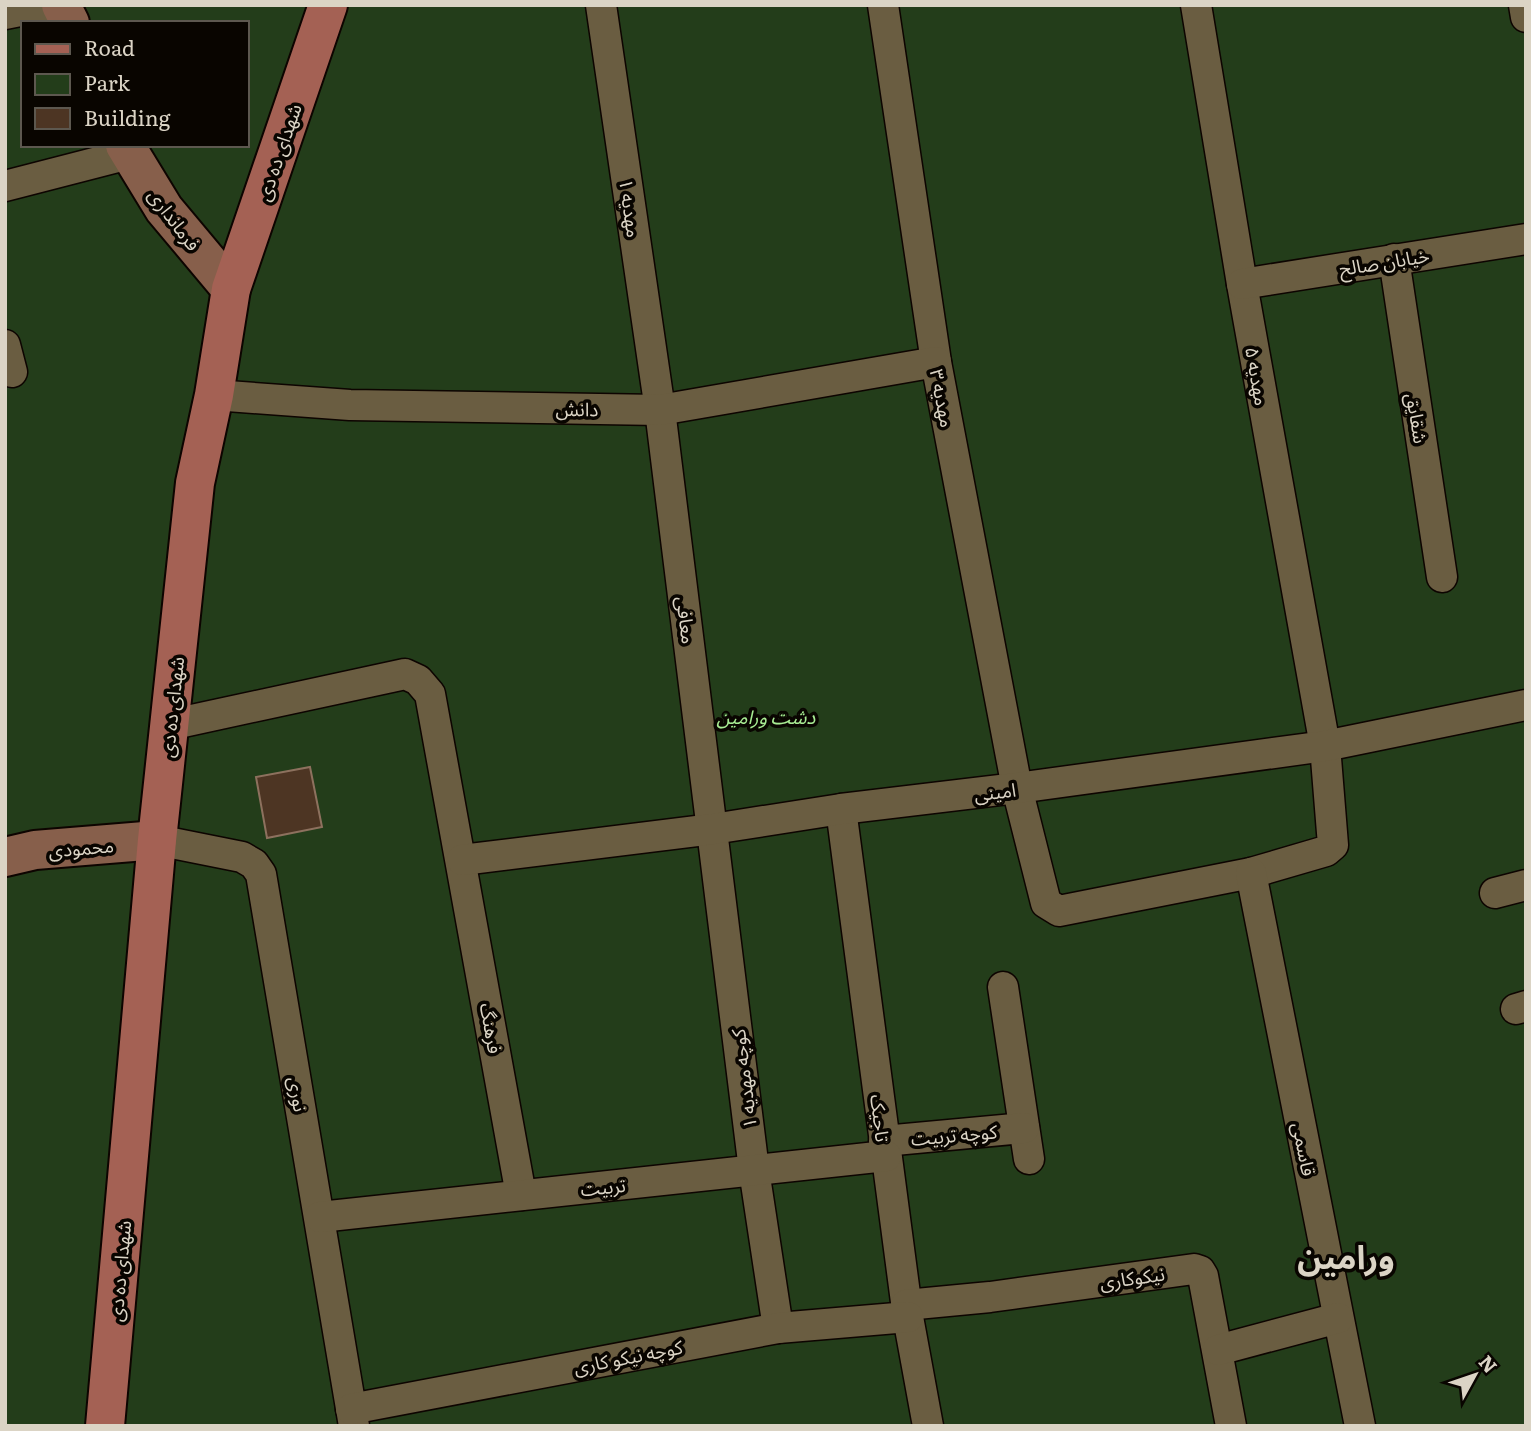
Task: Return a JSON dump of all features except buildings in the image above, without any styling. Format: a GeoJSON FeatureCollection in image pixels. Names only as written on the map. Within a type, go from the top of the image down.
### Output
{"type":"FeatureCollection","features":[{"type":"Feature","properties":{"kind":"main road","name":"شهدای ده دی"},"geometry":{"type":"LineString","coordinates":[[105,1426],[157,840],[195,483],[214,394],[231,289],[328,5]]}},
{"type":"Feature","properties":{"kind":"street"},"geometry":{"type":"LineString","coordinates":[[5,14],[50,5]]}},
{"type":"Feature","properties":{"kind":"street"},"geometry":{"type":"LineString","coordinates":[[61,5],[69,21]]}},
{"type":"Feature","properties":{"kind":"street","name":"مهدیه ۱"},"geometry":{"type":"LineString","coordinates":[[601,5],[660,410]]}},
{"type":"Feature","properties":{"kind":"street","name":"مهدیه ۳"},"geometry":{"type":"LineString","coordinates":[[883,5],[936,362],[1017,788],[1046,903],[1059,911],[1251,873]]}},
{"type":"Feature","properties":{"kind":"street","name":"مهدیه ۵"},"geometry":{"type":"LineString","coordinates":[[1196,5],[1242,284],[1325,746],[1334,845],[1326,851],[1251,873]]}},
{"type":"Feature","properties":{"kind":"street"},"geometry":{"type":"LineString","coordinates":[[1524,5],[1526,16]]}},
{"type":"Feature","properties":{"kind":"street"},"geometry":{"type":"LineString","coordinates":[[5,186],[127,150]]}},
{"type":"Feature","properties":{"kind":"street","name":"فرمانداری"},"geometry":{"type":"LineString","coordinates":[[127,150],[164,209],[231,289]]}},
{"type":"Feature","properties":{"kind":"street","name":"خیابان صالح"},"geometry":{"type":"LineString","coordinates":[[1242,284],[1526,239]]}},
{"type":"Feature","properties":{"kind":"street","name":"شقایق"},"geometry":{"type":"LineString","coordinates":[[1394,259],[1442,577]]}},
{"type":"Feature","properties":{"kind":"street","name":"دانش"},"geometry":{"type":"LineString","coordinates":[[214,394],[350,405],[660,410],[936,362]]}},
{"type":"Feature","properties":{"kind":"street","name":"معافی"},"geometry":{"type":"LineString","coordinates":[[660,410],[713,829]]}},
{"type":"Feature","properties":{"kind":"street","name":"فرهنگ"},"geometry":{"type":"LineString","coordinates":[[169,725],[405,674],[418,680],[430,694],[521,1195]]}},
{"type":"Feature","properties":{"kind":"street","name":"امینی"},"geometry":{"type":"LineString","coordinates":[[461,860],[713,829],[841,809],[1325,746],[1526,705]]}},
{"type":"Feature","properties":{"kind":"street","name":"تاجیک"},"geometry":{"type":"LineString","coordinates":[[841,809],[907,1311],[928,1426]]}},
{"type":"Feature","properties":{"kind":"street","name":"کوچه مهدیه ۱"},"geometry":{"type":"LineString","coordinates":[[713,829],[754,1170],[778,1328]]}},
{"type":"Feature","properties":{"kind":"street","name":"محمودی"},"geometry":{"type":"LineString","coordinates":[[5,858],[35,850],[157,840]]}},
{"type":"Feature","properties":{"kind":"street","name":"نوری"},"geometry":{"type":"LineString","coordinates":[[157,840],[242,857],[254,864],[261,874],[352,1417]]}},
{"type":"Feature","properties":{"kind":"street","name":"قاسمی"},"geometry":{"type":"LineString","coordinates":[[1251,873],[1360,1426]]}},
{"type":"Feature","properties":{"kind":"street"},"geometry":{"type":"LineString","coordinates":[[1495,893],[1526,886]]}},
{"type":"Feature","properties":{"kind":"street"},"geometry":{"type":"LineString","coordinates":[[1003,987],[1029,1159]]}},
{"type":"Feature","properties":{"kind":"street","name":"کوچه تربیت"},"geometry":{"type":"LineString","coordinates":[[885,1148],[1024,1128]]}},
{"type":"Feature","properties":{"kind":"street","name":"تربیت"},"geometry":{"type":"LineString","coordinates":[[320,1217],[754,1170],[885,1148]]}},
{"type":"Feature","properties":{"kind":"street","name":"نیکوکاری"},"geometry":{"type":"LineString","coordinates":[[907,1311],[1194,1269],[1203,1276],[1231,1426]]}},
{"type":"Feature","properties":{"kind":"street","name":"کوچه نیکو کاری"},"geometry":{"type":"LineString","coordinates":[[352,1417],[778,1328],[907,1311]]}},
{"type":"Feature","properties":{"kind":"street"},"geometry":{"type":"LineString","coordinates":[[1218,1350],[1338,1318]]}},
{"type":"Feature","properties":{"kind":"green space","name":"دشت ورامین"},"geometry":{"type":"Polygon","coordinates":[[[5,5],[1526,5],[1526,1426],[5,1426],[5,5]]]}},
{"type":"Feature","properties":{"kind":"district","name":"ورامین"},"geometry":{"type":"Point","coordinates":[1346,1254]}}]}
